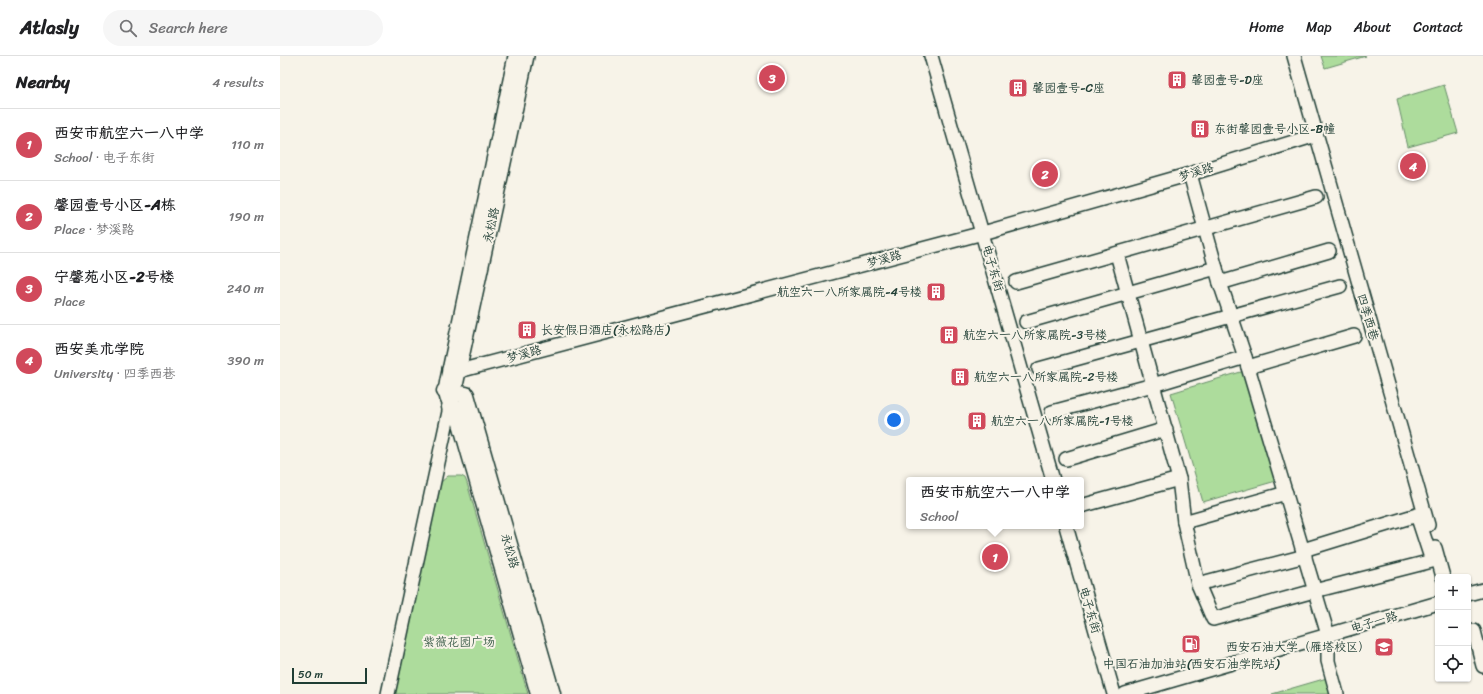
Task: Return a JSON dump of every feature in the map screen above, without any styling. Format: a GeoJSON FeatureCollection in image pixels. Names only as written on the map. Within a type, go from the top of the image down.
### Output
{"type":"FeatureCollection","features":[{"type":"Feature","properties":{"kind":"main road","name":"永松路"},"geometry":{"type":"LineString","coordinates":[[539,694],[457,409],[450,397],[466,395],[552,694]]}},
{"type":"Feature","properties":{"kind":"street","name":"永松路"},"geometry":{"type":"LineString","coordinates":[[450,397],[515,56]]}},
{"type":"Feature","properties":{"kind":"street","name":"永松路"},"geometry":{"type":"LineString","coordinates":[[454,370],[527,56]]}},
{"type":"Feature","properties":{"kind":"street","name":"电子东街"},"geometry":{"type":"LineString","coordinates":[[931,56],[1052,477]]}},
{"type":"Feature","properties":{"kind":"street","name":"四季西巷"},"geometry":{"type":"LineString","coordinates":[[1294,56],[1442,574]]}},
{"type":"Feature","properties":{"kind":"street","name":"梦溪路"},"geometry":{"type":"LineString","coordinates":[[454,370],[983,233],[1190,174],[1316,135]]}},
{"type":"Feature","properties":{"kind":"street"},"geometry":{"type":"LineString","coordinates":[[1190,174],[1220,283],[1247,362],[1328,635],[1328,661],[1337,694]]}},
{"type":"Feature","properties":{"kind":"street"},"geometry":{"type":"LineString","coordinates":[[1016,282],[1316,197]]}},
{"type":"Feature","properties":{"kind":"street"},"geometry":{"type":"LineString","coordinates":[[1220,283],[1329,251]]}},
{"type":"Feature","properties":{"kind":"street"},"geometry":{"type":"LineString","coordinates":[[1117,254],[1179,479],[1184,522],[1198,584],[1213,619],[1314,591],[1432,561],[1417,515],[1304,553],[1198,584]]}},
{"type":"Feature","properties":{"kind":"street"},"geometry":{"type":"LineString","coordinates":[[1026,322],[1216,268]]}},
{"type":"Feature","properties":{"kind":"street"},"geometry":{"type":"LineString","coordinates":[[1039,369],[1340,286]]}},
{"type":"Feature","properties":{"kind":"street"},"geometry":{"type":"LineString","coordinates":[[1052,412],[1153,385],[1354,336]]}},
{"type":"Feature","properties":{"kind":"street"},"geometry":{"type":"LineString","coordinates":[[388,694],[450,397]]}},
{"type":"Feature","properties":{"kind":"street"},"geometry":{"type":"LineString","coordinates":[[1066,459],[1166,429]]}},
{"type":"Feature","properties":{"kind":"street"},"geometry":{"type":"LineString","coordinates":[[1084,505],[1179,479]]}},
{"type":"Feature","properties":{"kind":"street"},"geometry":{"type":"LineString","coordinates":[[1184,522],[1286,493]]}},
{"type":"Feature","properties":{"kind":"street","name":"电子东街"},"geometry":{"type":"LineString","coordinates":[[1067,529],[1114,694]]}},
{"type":"Feature","properties":{"kind":"street"},"geometry":{"type":"LineString","coordinates":[[1471,593],[1483,590]]}},
{"type":"Feature","properties":{"kind":"street","name":"电子一路"},"geometry":{"type":"LineString","coordinates":[[1125,694],[1435,604]]}},
{"type":"Feature","properties":{"kind":"street"},"geometry":{"type":"LineString","coordinates":[[1474,632],[1483,666]]}},
{"type":"Feature","properties":{"kind":"green space"},"geometry":{"type":"Polygon","coordinates":[[[1321,56],[1366,56],[1325,68],[1321,56]]]}},
{"type":"Feature","properties":{"kind":"green space"},"geometry":{"type":"Polygon","coordinates":[[[1444,85],[1458,133],[1408,147],[1397,99],[1444,85]]]}},
{"type":"Feature","properties":{"kind":"green space"},"geometry":{"type":"Polygon","coordinates":[[[1244,371],[1276,481],[1203,502],[1171,393],[1244,371]]]}},
{"type":"Feature","properties":{"kind":"green space","name":"紫薇花园广场"},"geometry":{"type":"Polygon","coordinates":[[[448,476],[461,476],[465,478],[467,483],[528,694],[394,694],[440,483],[448,476]]]}},
{"type":"Feature","properties":{"kind":"green space"},"geometry":{"type":"Polygon","coordinates":[[[1327,678],[1331,694],[1272,694],[1327,678]]]}},
{"type":"Feature","properties":{"kind":"place","name":"宁馨苑小区-2号楼"},"geometry":{"type":"Point","coordinates":[772,78]}},
{"type":"Feature","properties":{"kind":"place","name":"馨园壹号-D座"},"geometry":{"type":"Point","coordinates":[1177,80]}},
{"type":"Feature","properties":{"kind":"place","name":"馨园壹号-C座"},"geometry":{"type":"Point","coordinates":[1018,88]}},
{"type":"Feature","properties":{"kind":"place","name":"东街馨园壹号小区-B幢"},"geometry":{"type":"Point","coordinates":[1200,129]}},
{"type":"Feature","properties":{"kind":"place","name":"西安美术学院"},"geometry":{"type":"Point","coordinates":[1413,166]}},
{"type":"Feature","properties":{"kind":"place","name":"馨园壹号小区-A栋"},"geometry":{"type":"Point","coordinates":[1045,174]}},
{"type":"Feature","properties":{"kind":"place","name":"航空六一八所家属院-4号楼"},"geometry":{"type":"Point","coordinates":[936,292]}},
{"type":"Feature","properties":{"kind":"place","name":"长安假日酒店(永松路店)"},"geometry":{"type":"Point","coordinates":[527,330]}},
{"type":"Feature","properties":{"kind":"place","name":"航空六一八所家属院-3号楼"},"geometry":{"type":"Point","coordinates":[949,335]}},
{"type":"Feature","properties":{"kind":"place","name":"航空六一八所家属院-2号楼"},"geometry":{"type":"Point","coordinates":[960,377]}},
{"type":"Feature","properties":{"kind":"place","name":"航空六一八所家属院-1号楼"},"geometry":{"type":"Point","coordinates":[977,421]}},
{"type":"Feature","properties":{"kind":"place","name":"西安市航空六一八中学"},"geometry":{"type":"Point","coordinates":[995,557]}},
{"type":"Feature","properties":{"kind":"place","name":"中国石油加油站(西安石油学院站)"},"geometry":{"type":"Point","coordinates":[1191,644]}},
{"type":"Feature","properties":{"kind":"place","name":"西安石油大学（雁塔校区）"},"geometry":{"type":"Point","coordinates":[1384,647]}}]}
